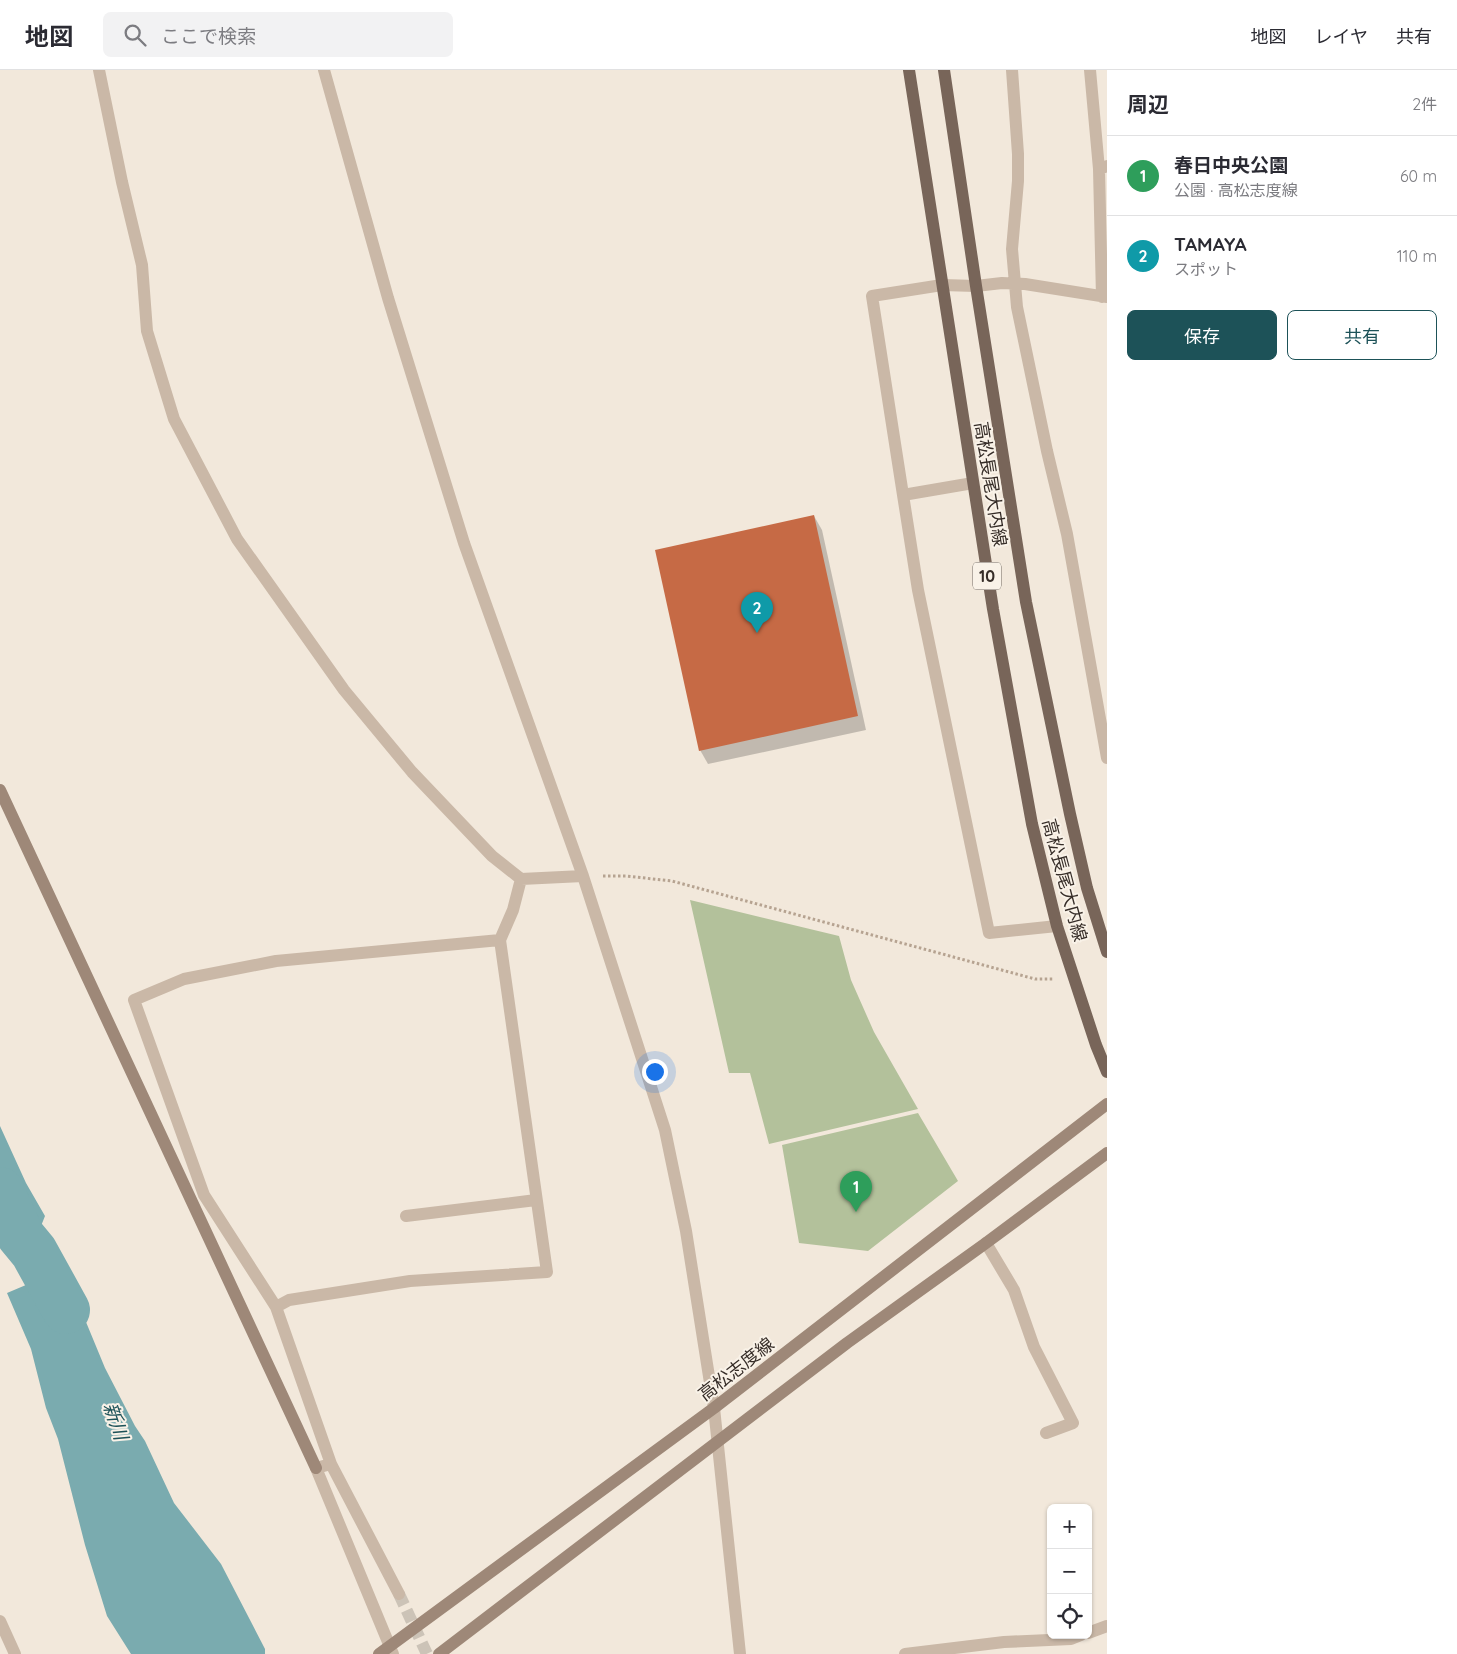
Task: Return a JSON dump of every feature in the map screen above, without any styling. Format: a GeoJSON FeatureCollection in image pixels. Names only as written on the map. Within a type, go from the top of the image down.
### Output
{"type":"FeatureCollection","features":[{"type":"Feature","properties":{"kind":"main road","name":"高松長尾大内線"},"geometry":{"type":"LineString","coordinates":[[909,70],[993,609],[1032,824],[1057,926],[1107,1072]]}},
{"type":"Feature","properties":{"kind":"main road","name":"高松長尾大内線"},"geometry":{"type":"LineString","coordinates":[[944,70],[1026,602],[1087,888],[1107,952]]}},
{"type":"Feature","properties":{"kind":"main road"},"geometry":{"type":"LineString","coordinates":[[0,790],[316,1468]]}},
{"type":"Feature","properties":{"kind":"main road","name":"高松志度線"},"geometry":{"type":"LineString","coordinates":[[386,1651],[714,1408],[1107,1104]]}},
{"type":"Feature","properties":{"kind":"main road"},"geometry":{"type":"LineString","coordinates":[[440,1654],[847,1343],[1107,1153]]}},
{"type":"Feature","properties":{"kind":"street"},"geometry":{"type":"LineString","coordinates":[[100,70],[122,182],[142,265],[147,331],[174,419],[237,539],[344,690],[412,772],[492,856],[520,880],[584,876]]}},
{"type":"Feature","properties":{"kind":"street"},"geometry":{"type":"LineString","coordinates":[[324,70],[388,298],[464,543],[584,876],[665,1130],[686,1231],[714,1408],[740,1654]]}},
{"type":"Feature","properties":{"kind":"street"},"geometry":{"type":"LineString","coordinates":[[1012,70],[1018,154],[1018,182],[1012,249],[1016,307],[1067,534],[1107,758]]}},
{"type":"Feature","properties":{"kind":"street"},"geometry":{"type":"LineString","coordinates":[[1057,926],[989,933],[918,590],[872,296],[942,285],[1025,284],[1105,297],[1103,168],[1090,70]]}},
{"type":"Feature","properties":{"kind":"street"},"geometry":{"type":"LineString","coordinates":[[904,495],[973,482]]}},
{"type":"Feature","properties":{"kind":"street"},"geometry":{"type":"LineString","coordinates":[[276,1307],[289,1300],[410,1281],[547,1272],[500,940],[513,910],[520,880]]}},
{"type":"Feature","properties":{"kind":"street"},"geometry":{"type":"LineString","coordinates":[[400,1594],[331,1464],[276,1307],[204,1194],[134,1000],[184,979],[276,961],[500,940]]}},
{"type":"Feature","properties":{"kind":"street"},"geometry":{"type":"LineString","coordinates":[[406,1216],[536,1200]]}},
{"type":"Feature","properties":{"kind":"street"},"geometry":{"type":"LineString","coordinates":[[986,1243],[1014,1290],[1034,1347],[1073,1423],[1046,1433]]}},
{"type":"Feature","properties":{"kind":"street"},"geometry":{"type":"LineString","coordinates":[[331,1464],[316,1468],[386,1651]]}},
{"type":"Feature","properties":{"kind":"street"},"geometry":{"type":"LineString","coordinates":[[0,1621],[15,1654]]}},
{"type":"Feature","properties":{"kind":"street"},"geometry":{"type":"LineString","coordinates":[[1092,1632],[1107,1626]]}},
{"type":"Feature","properties":{"kind":"street"},"geometry":{"type":"LineString","coordinates":[[905,1654],[962,1650],[1004,1642],[1071,1639]]}},
{"type":"Feature","properties":{"kind":"path"},"geometry":{"type":"LineString","coordinates":[[584,876],[626,876],[672,882],[1035,979],[1074,979]]}},
{"type":"Feature","properties":{"kind":"green space"},"geometry":{"type":"Polygon","coordinates":[[[690,900],[839,936],[851,980],[874,1032],[918,1109],[769,1144],[750,1073],[729,1073],[690,900]]]}},
{"type":"Feature","properties":{"kind":"green space"},"geometry":{"type":"Polygon","coordinates":[[[918,1113],[958,1181],[868,1251],[799,1243],[782,1145],[918,1113]]]}},
{"type":"Feature","properties":{"kind":"water"},"geometry":{"type":"Polygon","coordinates":[[[0,1126],[26,1183],[45,1216],[41,1226],[4,1240],[0,1236],[0,1126]]]}},
{"type":"Feature","properties":{"kind":"water"},"geometry":{"type":"Polygon","coordinates":[[[43,1248],[53,1272],[67,1267],[86,1322],[105,1368],[135,1426],[145,1441],[174,1503],[221,1564],[265,1649],[265,1654],[131,1654],[107,1616],[85,1545],[58,1439],[46,1408],[31,1349],[7,1293],[33,1282],[23,1256],[43,1248]]]}},
{"type":"Feature","properties":{"kind":"building"},"geometry":{"type":"Polygon","coordinates":[[[814,515],[858,716],[699,751],[655,550],[814,515]]]}},
{"type":"Feature","properties":{"kind":"waterway","name":"新川"},"geometry":{"type":"LineString","coordinates":[[0,1191],[20,1235],[34,1252],[66,1310]]}},
{"type":"Feature","properties":{"kind":"tunnel"},"geometry":{"type":"LineString","coordinates":[[399,1594],[427,1654]]}},
{"type":"Feature","properties":{"kind":"place","name":"TAMAYA"},"geometry":{"type":"Point","coordinates":[757,633]}},
{"type":"Feature","properties":{"kind":"place","name":"春日中央公園"},"geometry":{"type":"Point","coordinates":[856,1212]}}]}
